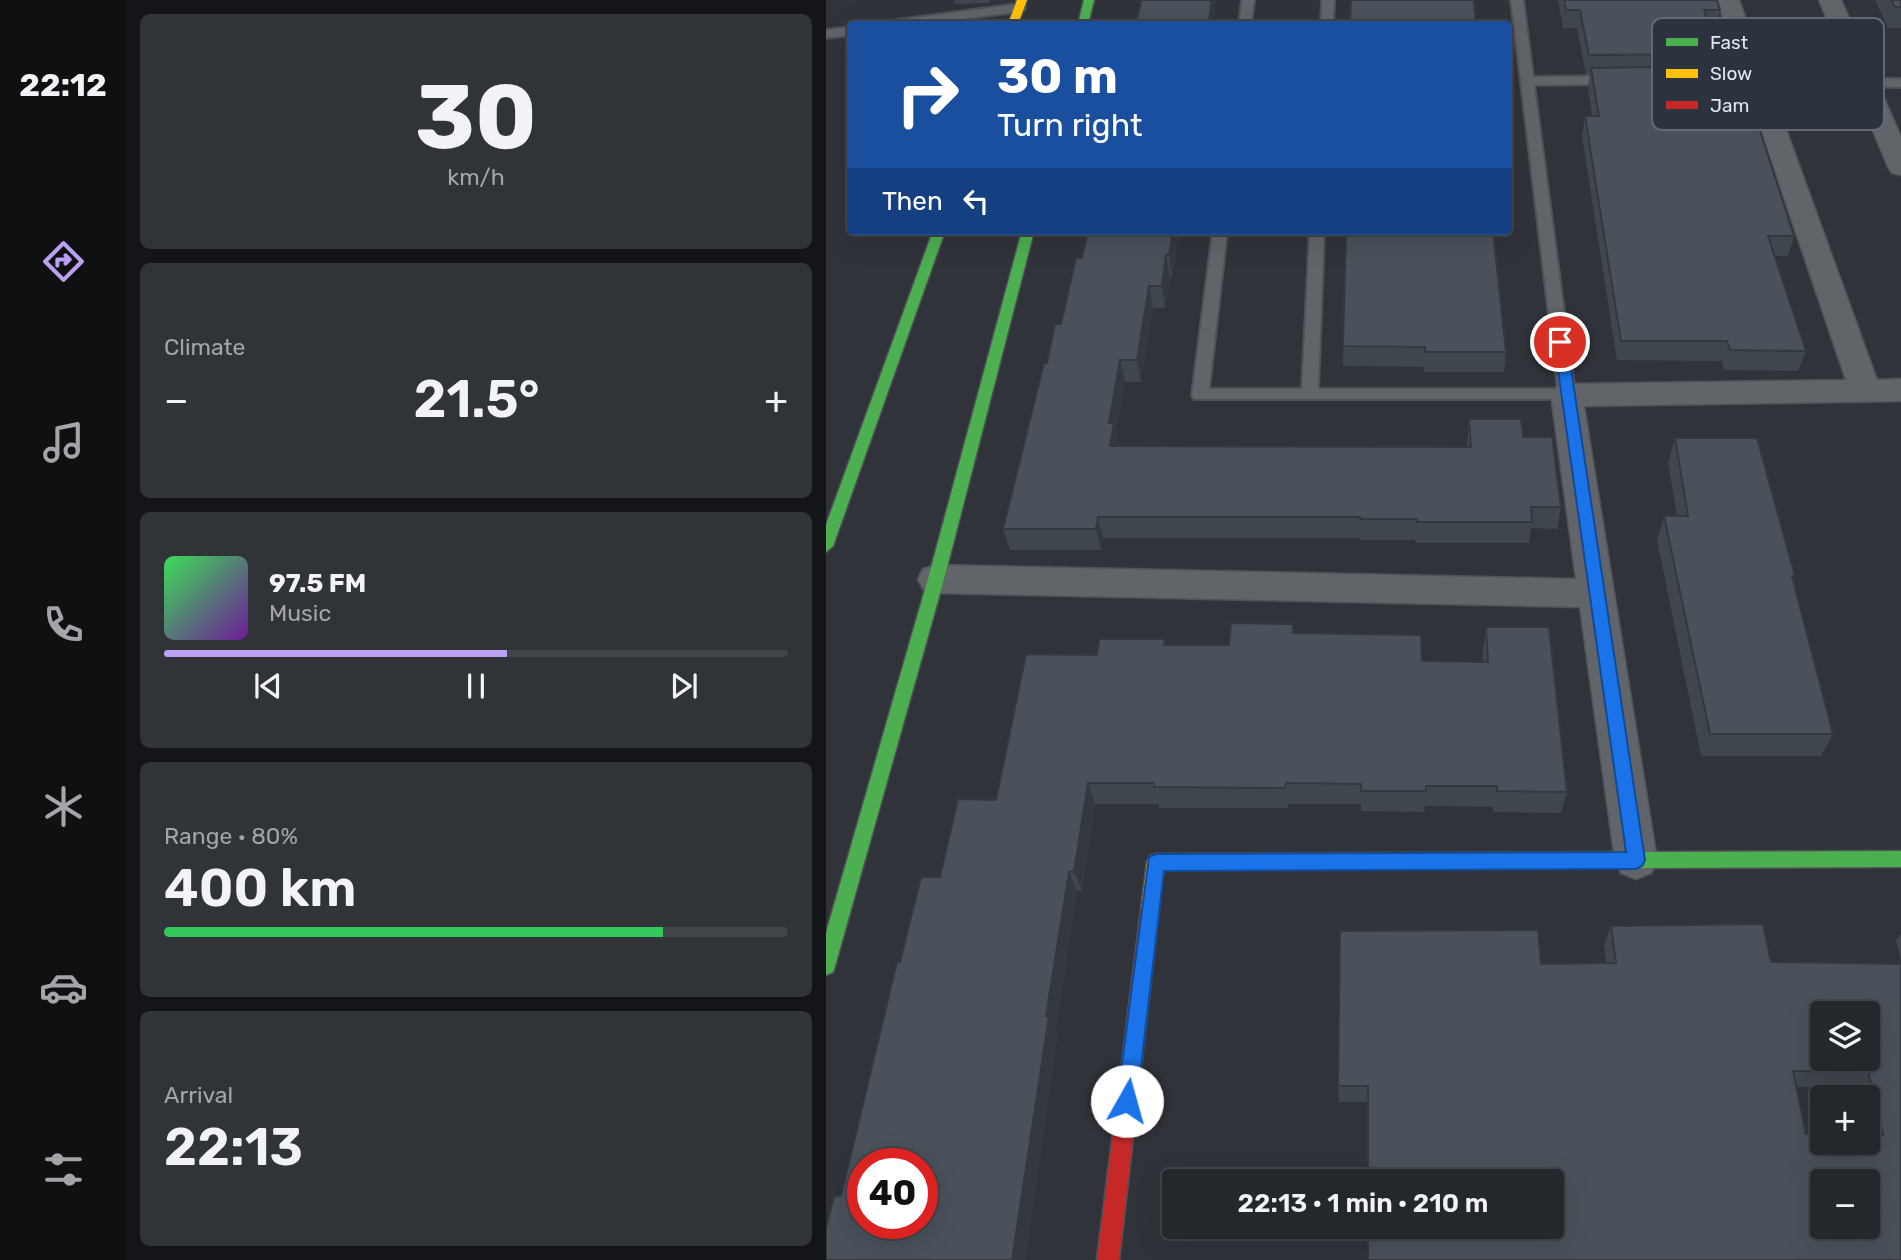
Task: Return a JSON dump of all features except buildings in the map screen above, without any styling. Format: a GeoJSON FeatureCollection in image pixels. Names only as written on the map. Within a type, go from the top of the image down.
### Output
{"type":"FeatureCollection","features":[{"type":"Feature","properties":{"kind":"street"},"geometry":{"type":"LineString","coordinates":[[1084,21],[1089,0]]}},
{"type":"Feature","properties":{"kind":"street"},"geometry":{"type":"LineString","coordinates":[[1728,0],[1734,18]]}},
{"type":"Feature","properties":{"kind":"street"},"geometry":{"type":"LineString","coordinates":[[1830,0],[1837,18]]}},
{"type":"Feature","properties":{"kind":"street"},"geometry":{"type":"LineString","coordinates":[[1014,21],[1021,4]]}},
{"type":"Feature","properties":{"kind":"street"},"geometry":{"type":"LineString","coordinates":[[1884,128],[1901,167]]}},
{"type":"Feature","properties":{"kind":"street"},"geometry":{"type":"LineString","coordinates":[[1774,130],[1865,390]]}},
{"type":"Feature","properties":{"kind":"street"},"geometry":{"type":"LineString","coordinates":[[826,546],[938,235]]}},
{"type":"Feature","properties":{"kind":"street"},"geometry":{"type":"LineString","coordinates":[[826,966],[936,579],[1027,235]]}},
{"type":"Feature","properties":{"kind":"street"},"geometry":{"type":"LineString","coordinates":[[1636,860],[1567,395],[1901,390]]}},
{"type":"Feature","properties":{"kind":"street"},"geometry":{"type":"LineString","coordinates":[[936,579],[1598,593]]}},
{"type":"Feature","properties":{"kind":"street"},"geometry":{"type":"LineString","coordinates":[[1108,1260],[1156,862],[1901,859]]}},
{"type":"Feature","properties":{"kind":"lane"},"geometry":{"type":"LineString","coordinates":[[1245,21],[1248,0]]}},
{"type":"Feature","properties":{"kind":"lane"},"geometry":{"type":"LineString","coordinates":[[1327,21],[1328,0]]}},
{"type":"Feature","properties":{"kind":"lane"},"geometry":{"type":"LineString","coordinates":[[1220,235],[1200,395],[1567,395],[1517,0]]}},
{"type":"Feature","properties":{"kind":"lane"},"geometry":{"type":"LineString","coordinates":[[916,21],[1021,4]]}},
{"type":"Feature","properties":{"kind":"lane"},"geometry":{"type":"LineString","coordinates":[[826,34],[847,31]]}},
{"type":"Feature","properties":{"kind":"lane"},"geometry":{"type":"LineString","coordinates":[[1527,81],[1621,80]]}},
{"type":"Feature","properties":{"kind":"lane"},"geometry":{"type":"LineString","coordinates":[[1310,395],[1317,235]]}},
{"type":"Feature","properties":{"kind":"traffic: fast"},"geometry":{"type":"LineString","coordinates":[[1084,21],[1089,0]]}},
{"type":"Feature","properties":{"kind":"traffic: fast"},"geometry":{"type":"LineString","coordinates":[[826,546],[938,235]]}},
{"type":"Feature","properties":{"kind":"traffic: fast"},"geometry":{"type":"LineString","coordinates":[[826,966],[936,579],[1027,235]]}},
{"type":"Feature","properties":{"kind":"traffic: fast"},"geometry":{"type":"LineString","coordinates":[[1424,861],[1901,859]]}},
{"type":"Feature","properties":{"kind":"traffic: slow"},"geometry":{"type":"LineString","coordinates":[[1014,21],[1022,0]]}},
{"type":"Feature","properties":{"kind":"traffic: slow"},"geometry":{"type":"LineString","coordinates":[[1150,910],[1156,862],[1424,861]]}},
{"type":"Feature","properties":{"kind":"traffic: jam"},"geometry":{"type":"LineString","coordinates":[[1108,1260],[1150,910]]}},
{"type":"Feature","properties":{"kind":"route"},"geometry":{"type":"LineString","coordinates":[[1127,1101],[1156,862],[1636,860],[1560,342]]}}]}
